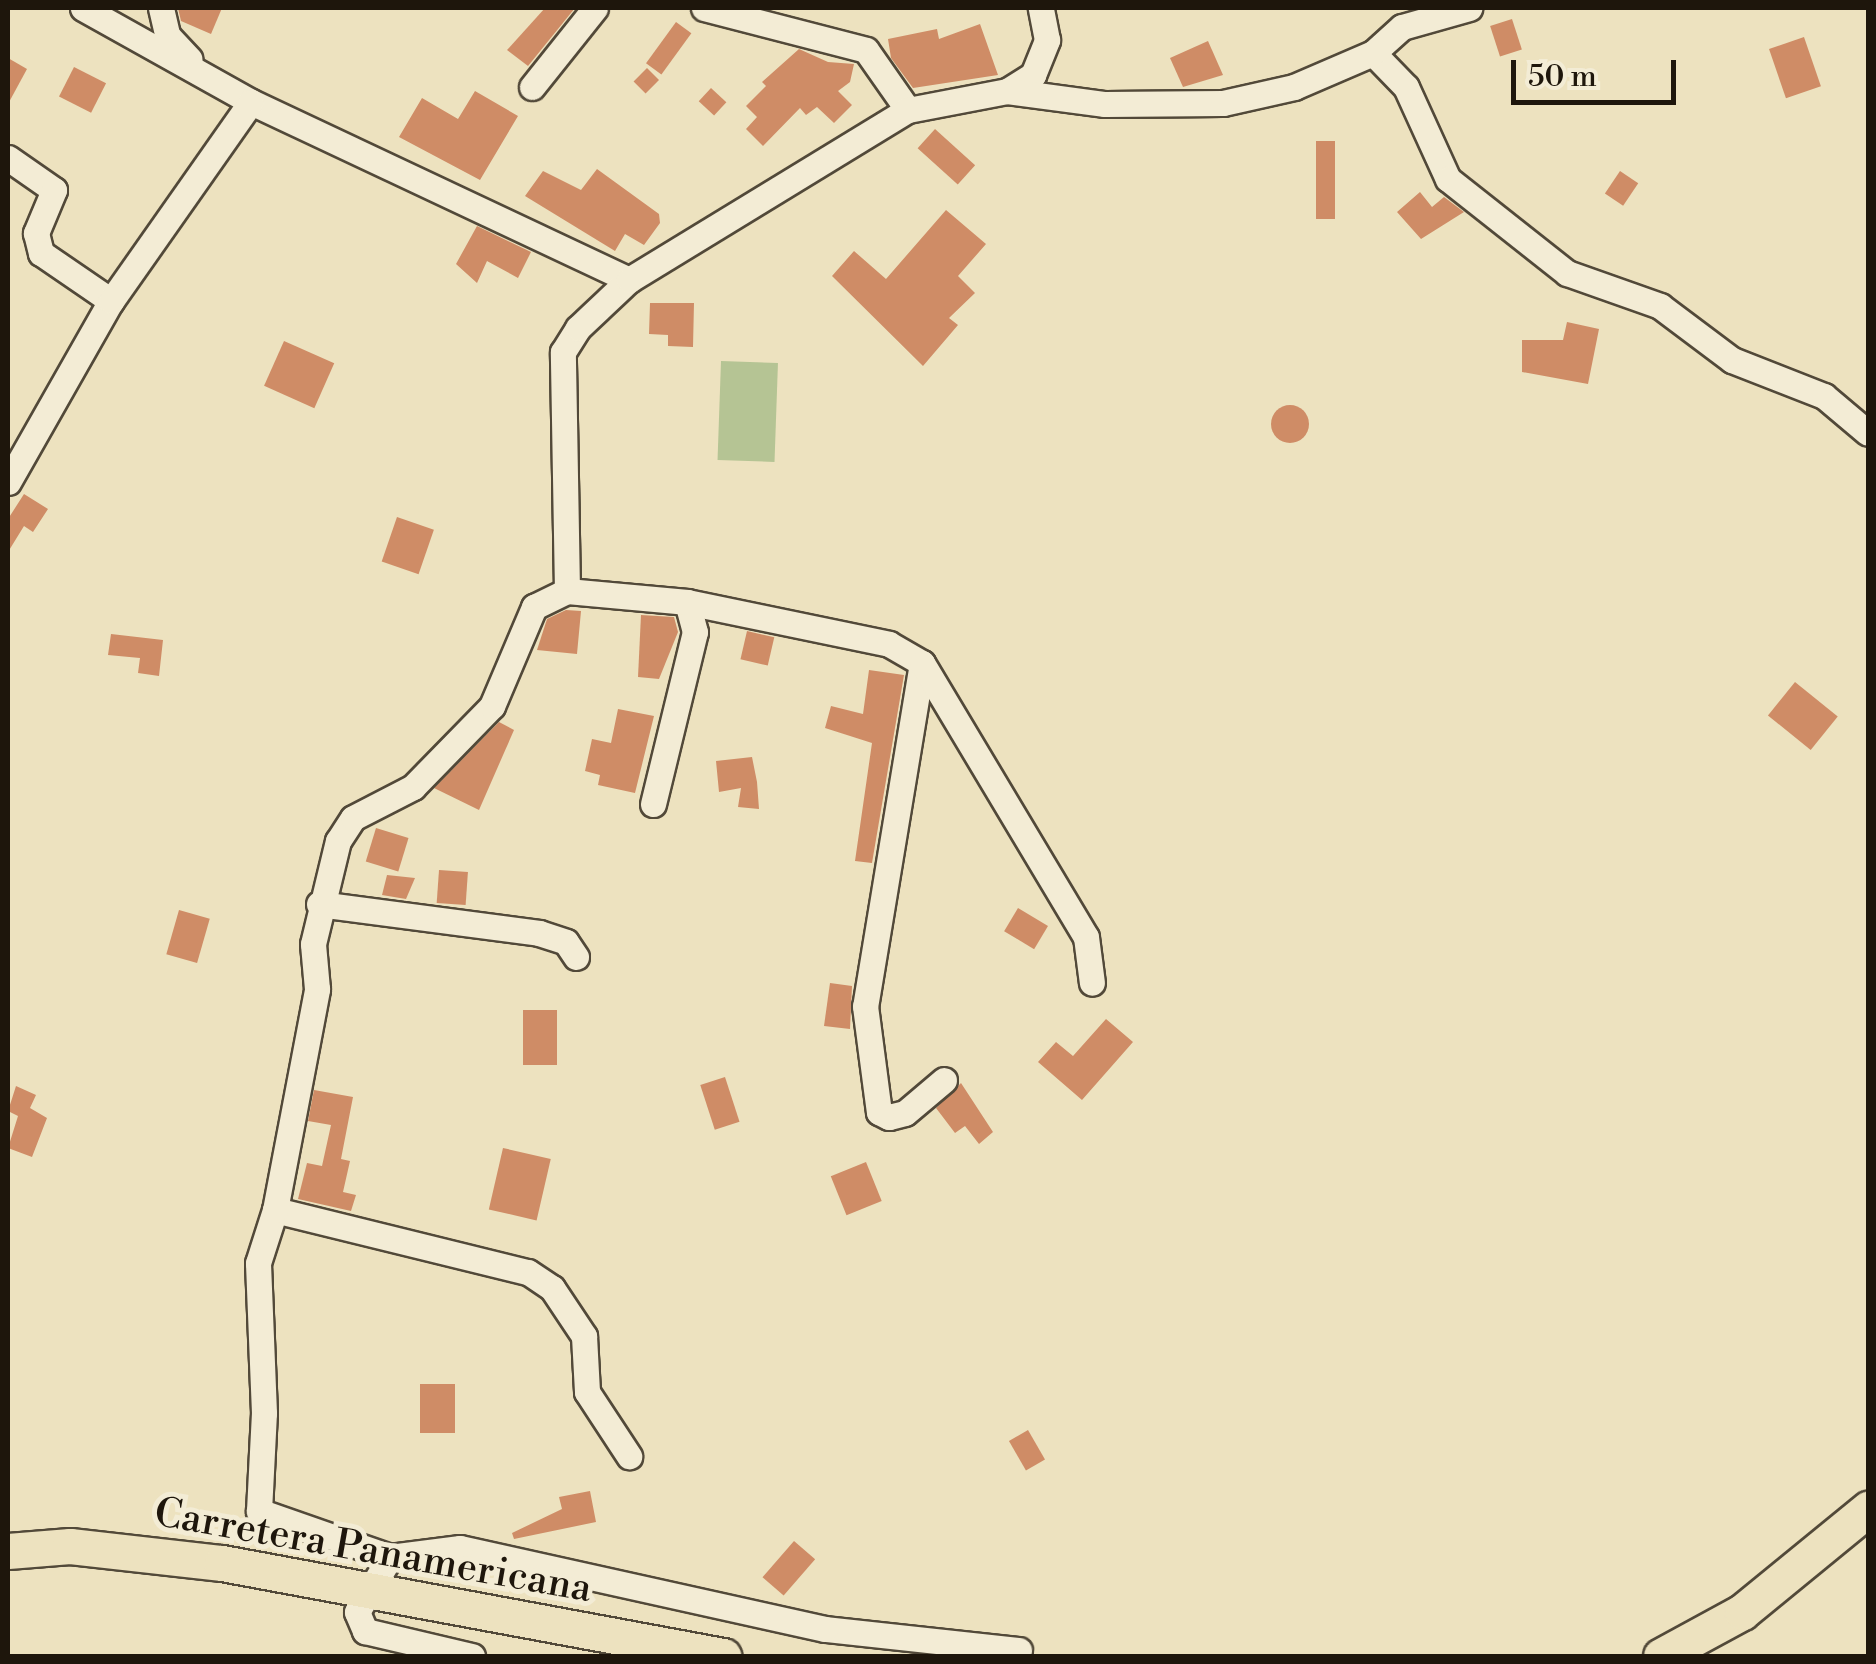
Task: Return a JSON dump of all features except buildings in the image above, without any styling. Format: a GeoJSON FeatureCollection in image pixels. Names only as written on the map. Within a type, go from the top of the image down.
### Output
{"type":"FeatureCollection","features":[{"type":"Feature","properties":{"kind":"highway"},"geometry":{"type":"LineString","coordinates":[[1660,1656],[1742,1612],[1868,1509]]}},
{"type":"Feature","properties":{"kind":"highway","name":"Carretera Panamericana"},"geometry":{"type":"LineString","coordinates":[[8,1551],[70,1546],[222,1563],[723,1656]]}},
{"type":"Feature","properties":{"kind":"street"},"geometry":{"type":"LineString","coordinates":[[83,8],[250,102],[629,280]]}},
{"type":"Feature","properties":{"kind":"street"},"geometry":{"type":"LineString","coordinates":[[161,8],[167,35],[206,78]]}},
{"type":"Feature","properties":{"kind":"street"},"geometry":{"type":"LineString","coordinates":[[532,87],[595,8]]}},
{"type":"Feature","properties":{"kind":"street"},"geometry":{"type":"LineString","coordinates":[[704,8],[866,50],[908,110]]}},
{"type":"Feature","properties":{"kind":"street"},"geometry":{"type":"LineString","coordinates":[[1007,91],[1033,75],[1047,40],[1041,8]]}},
{"type":"Feature","properties":{"kind":"street"},"geometry":{"type":"LineString","coordinates":[[1394,8],[1382,44],[1448,179],[1568,273],[1660,306],[1732,360],[1824,396],[1868,433]]}},
{"type":"Feature","properties":{"kind":"street"},"geometry":{"type":"LineString","coordinates":[[567,592],[563,352],[578,328],[629,280],[908,110],[1007,91],[1105,104],[1223,103],[1294,87],[1468,8]]}},
{"type":"Feature","properties":{"kind":"street"},"geometry":{"type":"LineString","coordinates":[[8,482],[110,301],[250,102]]}},
{"type":"Feature","properties":{"kind":"street"},"geometry":{"type":"LineString","coordinates":[[8,158],[54,190],[36,233],[41,253],[110,301]]}},
{"type":"Feature","properties":{"kind":"street"},"geometry":{"type":"LineString","coordinates":[[1019,1650],[825,1628],[460,1548],[390,1557],[259,1511],[264,1413],[258,1263],[275,1210],[317,989],[319,904],[338,842],[353,818],[413,787],[492,706],[534,608],[567,592],[687,602],[889,644],[922,663],[1086,938],[1092,983]]}},
{"type":"Feature","properties":{"kind":"street"},"geometry":{"type":"LineString","coordinates":[[653,804],[695,632],[687,602]]}},
{"type":"Feature","properties":{"kind":"street"},"geometry":{"type":"LineString","coordinates":[[922,663],[864,1006],[879,1112],[889,1118],[905,1113],[944,1080]]}},
{"type":"Feature","properties":{"kind":"street"},"geometry":{"type":"LineString","coordinates":[[319,904],[538,933],[566,942],[576,957]]}},
{"type":"Feature","properties":{"kind":"street"},"geometry":{"type":"LineString","coordinates":[[275,1210],[528,1272],[552,1288],[584,1336],[588,1392],[629,1456]]}},
{"type":"Feature","properties":{"kind":"street"},"geometry":{"type":"LineString","coordinates":[[390,1557],[357,1612],[365,1631],[472,1656]]}},
{"type":"Feature","properties":{"kind":"green space"},"geometry":{"type":"Polygon","coordinates":[[[721,361],[778,363],[775,462],[718,460],[721,361]]]}}]}
